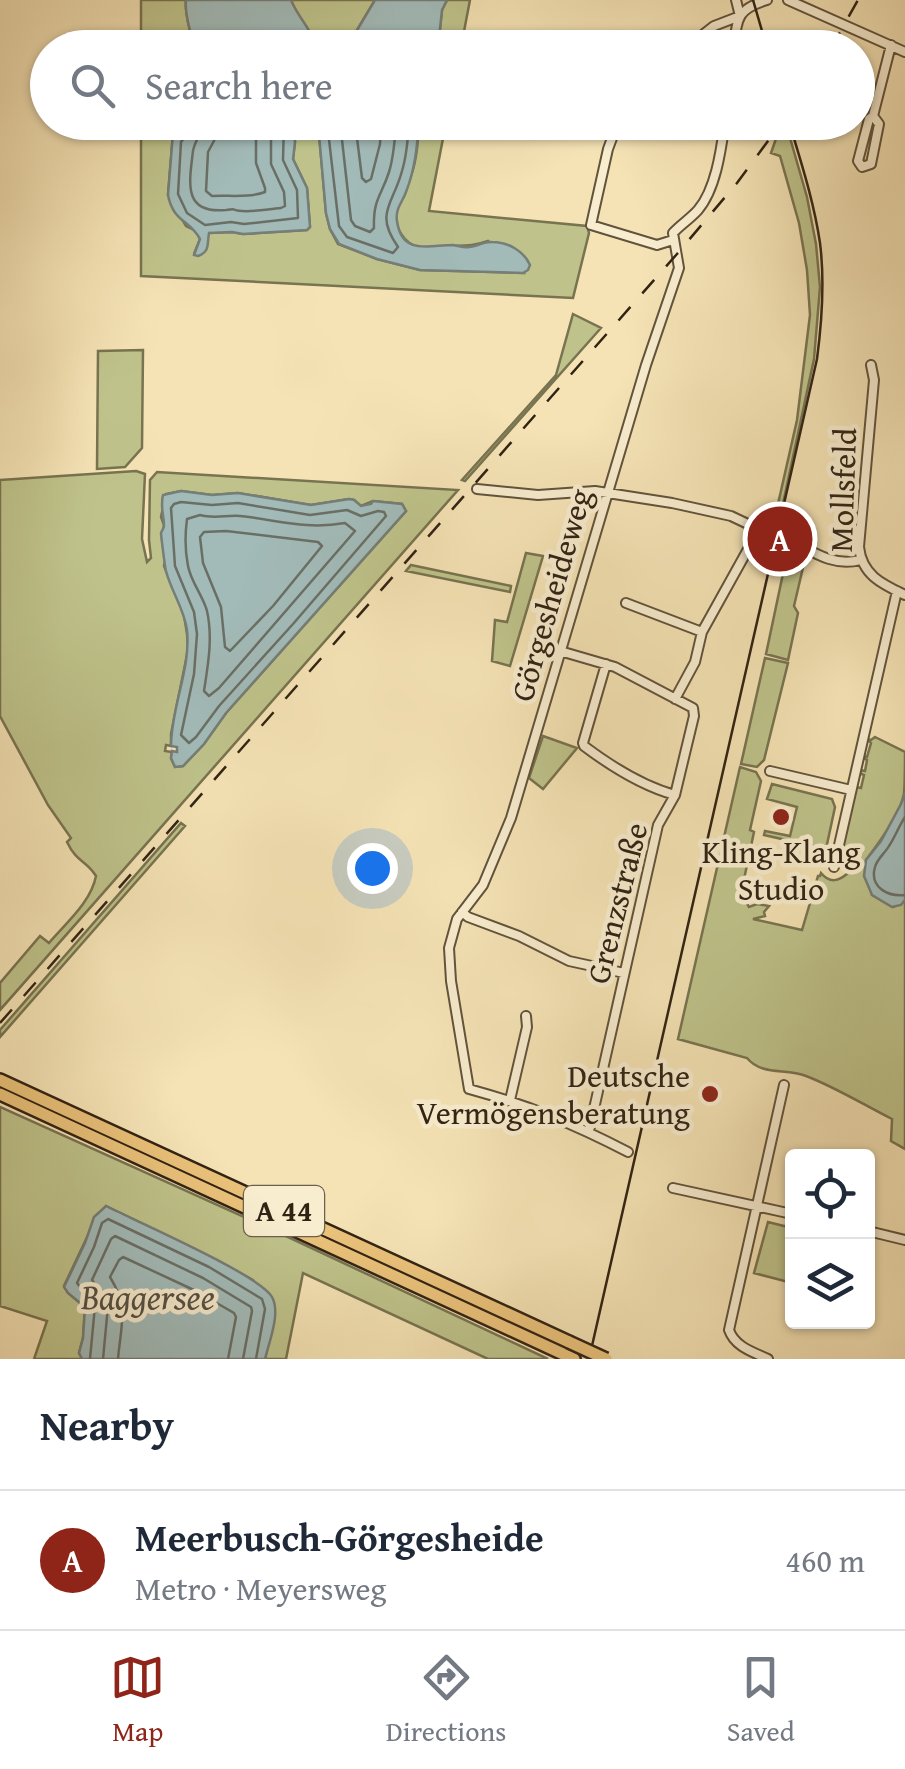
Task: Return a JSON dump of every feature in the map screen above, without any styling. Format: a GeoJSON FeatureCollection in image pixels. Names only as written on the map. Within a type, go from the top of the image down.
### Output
{"type":"FeatureCollection","features":[{"type":"Feature","properties":{"kind":"highway","name":"A 44"},"geometry":{"type":"LineString","coordinates":[[0,1080],[569,1352]]}},
{"type":"Feature","properties":{"kind":"highway","name":"A 44"},"geometry":{"type":"LineString","coordinates":[[0,1094],[569,1352],[606,1359]]}},
{"type":"Feature","properties":{"kind":"street"},"geometry":{"type":"LineString","coordinates":[[736,0],[740,16],[737,30]]}},
{"type":"Feature","properties":{"kind":"street"},"geometry":{"type":"LineString","coordinates":[[709,30],[767,0]]}},
{"type":"Feature","properties":{"kind":"street"},"geometry":{"type":"LineString","coordinates":[[788,0],[857,30]]}},
{"type":"Feature","properties":{"kind":"street"},"geometry":{"type":"LineString","coordinates":[[875,38],[905,52]]}},
{"type":"Feature","properties":{"kind":"street"},"geometry":{"type":"LineString","coordinates":[[875,105],[891,45]]}},
{"type":"Feature","properties":{"kind":"street"},"geometry":{"type":"LineString","coordinates":[[864,140],[858,160],[862,167],[871,164],[880,124],[875,119]]}},
{"type":"Feature","properties":{"kind":"street"},"geometry":{"type":"LineString","coordinates":[[611,140],[591,225],[657,244],[672,240],[676,230],[707,196],[723,140]]}},
{"type":"Feature","properties":{"kind":"street","name":"Görgesheideweg"},"geometry":{"type":"LineString","coordinates":[[510,1100],[469,1089],[449,965],[450,938],[462,912],[483,885],[511,818],[646,364],[679,268],[672,240]]}},
{"type":"Feature","properties":{"kind":"street","name":"Mollsfeld"},"geometry":{"type":"LineString","coordinates":[[871,365],[874,380],[860,560],[874,578],[901,593]]}},
{"type":"Feature","properties":{"kind":"street"},"geometry":{"type":"LineString","coordinates":[[477,489],[538,495],[607,493],[731,516],[757,534]]}},
{"type":"Feature","properties":{"kind":"street"},"geometry":{"type":"LineString","coordinates":[[560,651],[606,664],[675,699],[695,662],[702,632],[757,534],[774,534],[834,562],[860,560]]}},
{"type":"Feature","properties":{"kind":"street"},"geometry":{"type":"LineString","coordinates":[[834,867],[901,593]]}},
{"type":"Feature","properties":{"kind":"street"},"geometry":{"type":"LineString","coordinates":[[626,602],[702,632]]}},
{"type":"Feature","properties":{"kind":"street"},"geometry":{"type":"LineString","coordinates":[[606,664],[584,746],[632,778],[675,795]]}},
{"type":"Feature","properties":{"kind":"street","name":"Grenzstraße"},"geometry":{"type":"LineString","coordinates":[[588,1131],[658,825],[675,795],[694,716],[692,708],[675,699]]}},
{"type":"Feature","properties":{"kind":"street"},"geometry":{"type":"LineString","coordinates":[[770,771],[851,790]]}},
{"type":"Feature","properties":{"kind":"street"},"geometry":{"type":"LineString","coordinates":[[462,912],[569,961],[624,974]]}},
{"type":"Feature","properties":{"kind":"street"},"geometry":{"type":"LineString","coordinates":[[526,1016],[527,1028],[510,1100],[588,1131],[628,1152]]}},
{"type":"Feature","properties":{"kind":"street"},"geometry":{"type":"LineString","coordinates":[[768,1359],[738,1344],[730,1330],[784,1085]]}},
{"type":"Feature","properties":{"kind":"street"},"geometry":{"type":"LineString","coordinates":[[673,1188],[785,1212]]}},
{"type":"Feature","properties":{"kind":"street"},"geometry":{"type":"LineString","coordinates":[[875,1233],[905,1240]]}},
{"type":"Feature","properties":{"kind":"green space"},"geometry":{"type":"Polygon","coordinates":[[[141,0],[186,0],[190,30],[141,30],[141,0]]]}},
{"type":"Feature","properties":{"kind":"green space"},"geometry":{"type":"Polygon","coordinates":[[[291,0],[375,0],[357,30],[306,30],[291,0]]]}},
{"type":"Feature","properties":{"kind":"green space"},"geometry":{"type":"Polygon","coordinates":[[[447,0],[470,0],[464,30],[440,30],[447,0]]]}},
{"type":"Feature","properties":{"kind":"green space"},"geometry":{"type":"Polygon","coordinates":[[[141,140],[172,140],[168,195],[186,226],[196,231],[200,239],[194,254],[208,233],[243,234],[310,227],[307,188],[293,159],[295,140],[320,140],[326,213],[338,244],[377,259],[420,270],[523,273],[488,241],[419,247],[405,239],[398,229],[396,212],[410,181],[418,140],[443,140],[429,211],[587,226],[589,233],[573,298],[141,276],[141,140]]]}},
{"type":"Feature","properties":{"kind":"green space"},"geometry":{"type":"Polygon","coordinates":[[[776,140],[791,140],[807,197],[820,287],[814,359],[778,527],[778,504],[797,420],[810,315],[799,223],[780,156],[771,153],[776,140]]]}},
{"type":"Feature","properties":{"kind":"green space"},"geometry":{"type":"Polygon","coordinates":[[[573,314],[601,328],[462,480],[556,375],[573,314]]]}},
{"type":"Feature","properties":{"kind":"green space"},"geometry":{"type":"Polygon","coordinates":[[[143,350],[142,448],[125,467],[97,469],[98,351],[143,350]]]}},
{"type":"Feature","properties":{"kind":"green space"},"geometry":{"type":"Polygon","coordinates":[[[136,471],[145,474],[142,539],[147,562],[151,558],[150,480],[157,472],[458,490],[0,1010],[0,983],[40,936],[49,943],[84,903],[96,876],[71,849],[67,842],[71,838],[48,805],[0,716],[0,480],[136,471]],[[181,491],[166,494],[161,517],[164,566],[184,615],[188,650],[171,746],[166,745],[165,751],[172,752],[175,767],[183,766],[204,744],[226,713],[406,511],[402,504],[373,501],[361,506],[349,499],[311,505],[238,493],[181,491]]]}},
{"type":"Feature","properties":{"kind":"green space"},"geometry":{"type":"Polygon","coordinates":[[[788,550],[805,559],[794,606],[798,613],[788,660],[766,654],[788,550]]]}},
{"type":"Feature","properties":{"kind":"green space"},"geometry":{"type":"Polygon","coordinates":[[[526,553],[543,556],[510,666],[492,661],[495,620],[507,622],[526,553]]]}},
{"type":"Feature","properties":{"kind":"green space"},"geometry":{"type":"Polygon","coordinates":[[[411,565],[511,586],[510,592],[406,571],[411,565]]]}},
{"type":"Feature","properties":{"kind":"green space"},"geometry":{"type":"Polygon","coordinates":[[[765,658],[788,663],[764,760],[757,767],[741,764],[765,658]]]}},
{"type":"Feature","properties":{"kind":"green space"},"geometry":{"type":"Polygon","coordinates":[[[543,736],[577,748],[543,789],[529,778],[543,736]]]}},
{"type":"Feature","properties":{"kind":"green space"},"geometry":{"type":"Polygon","coordinates":[[[875,737],[905,752],[902,802],[866,860],[872,895],[893,907],[905,900],[905,1149],[891,1141],[892,1119],[828,1085],[678,1039],[740,767],[756,772],[761,781],[750,830],[754,832],[743,884],[746,886],[741,893],[751,893],[746,902],[749,907],[769,906],[765,916],[753,919],[802,930],[818,876],[821,873],[834,880],[848,873],[848,863],[841,853],[856,787],[861,788],[864,775],[859,773],[865,771],[867,760],[863,756],[867,757],[871,743],[867,739],[875,737]]]}},
{"type":"Feature","properties":{"kind":"green space"},"geometry":{"type":"Polygon","coordinates":[[[772,784],[832,799],[835,807],[826,849],[764,835],[765,831],[790,836],[797,807],[767,799],[772,784]]]}},
{"type":"Feature","properties":{"kind":"green space"},"geometry":{"type":"Polygon","coordinates":[[[181,823],[185,826],[0,1037],[0,1030],[181,823]]]}},
{"type":"Feature","properties":{"kind":"green space"},"geometry":{"type":"Polygon","coordinates":[[[0,1107],[548,1359],[488,1359],[303,1273],[286,1359],[265,1359],[270,1337],[253,1280],[106,1206],[64,1286],[85,1307],[79,1353],[83,1359],[34,1359],[47,1321],[0,1306],[0,1107]]]}},
{"type":"Feature","properties":{"kind":"green space"},"geometry":{"type":"Polygon","coordinates":[[[768,1222],[785,1226],[785,1281],[754,1273],[768,1222]]]}},
{"type":"Feature","properties":{"kind":"water"},"geometry":{"type":"Polygon","coordinates":[[[186,0],[291,0],[308,30],[190,30],[186,0]]]}},
{"type":"Feature","properties":{"kind":"water"},"geometry":{"type":"Polygon","coordinates":[[[375,0],[447,0],[440,30],[357,30],[375,0]]]}},
{"type":"Feature","properties":{"kind":"water"},"geometry":{"type":"Polygon","coordinates":[[[172,140],[295,140],[293,159],[307,188],[310,227],[243,234],[209,233],[206,250],[198,256],[194,255],[200,239],[174,211],[168,195],[172,140]]]}},
{"type":"Feature","properties":{"kind":"water"},"geometry":{"type":"Polygon","coordinates":[[[320,140],[417,140],[412,175],[397,213],[404,240],[426,247],[504,244],[515,248],[530,265],[523,273],[420,270],[339,244],[326,213],[320,140]]]}},
{"type":"Feature","properties":{"kind":"water"},"geometry":{"type":"Polygon","coordinates":[[[181,491],[238,493],[311,505],[349,499],[361,506],[373,501],[402,504],[406,511],[226,713],[204,744],[183,766],[175,767],[171,758],[177,747],[171,746],[172,731],[186,659],[187,630],[166,571],[161,533],[163,495],[181,491]]]}},
{"type":"Feature","properties":{"kind":"water"},"geometry":{"type":"Polygon","coordinates":[[[905,793],[905,900],[892,907],[872,895],[864,876],[866,860],[881,841],[905,793]]]}},
{"type":"Feature","properties":{"kind":"water","name":"Baggersee"},"geometry":{"type":"Polygon","coordinates":[[[106,1206],[222,1262],[263,1287],[272,1297],[275,1311],[265,1359],[82,1359],[79,1353],[85,1307],[64,1287],[94,1217],[106,1206]]]}},
{"type":"Feature","properties":{"kind":"tram line"},"geometry":{"type":"LineString","coordinates":[[753,0],[762,30]]}},
{"type":"Feature","properties":{"kind":"tram line"},"geometry":{"type":"LineString","coordinates":[[589,1359],[817,359],[822,301],[820,243],[794,140]]}},
{"type":"Feature","properties":{"kind":"railway"},"geometry":{"type":"LineString","coordinates":[[841,30],[858,0]]}},
{"type":"Feature","properties":{"kind":"railway"},"geometry":{"type":"LineString","coordinates":[[0,1023],[677,254],[769,140]]}},
{"type":"Feature","properties":{"kind":"place","name":"Meerbusch-Görgesheide"},"geometry":{"type":"Point","coordinates":[780,539]}},
{"type":"Feature","properties":{"kind":"place","name":"Kling-Klang Studio"},"geometry":{"type":"Point","coordinates":[781,817]}},
{"type":"Feature","properties":{"kind":"place","name":"Deutsche Vermögensberatung"},"geometry":{"type":"Point","coordinates":[710,1094]}}]}
